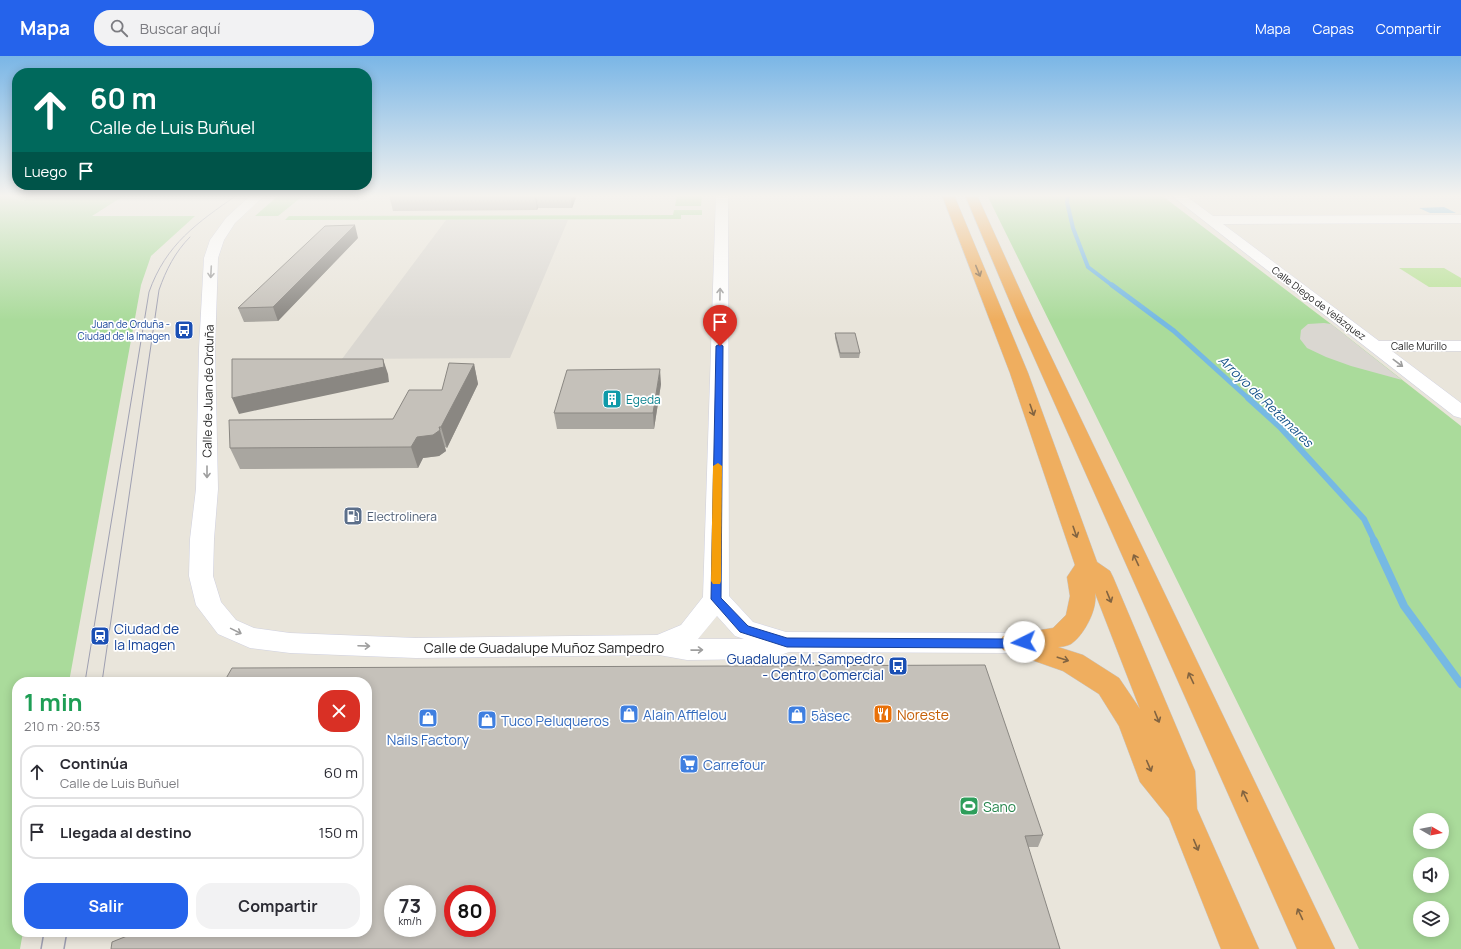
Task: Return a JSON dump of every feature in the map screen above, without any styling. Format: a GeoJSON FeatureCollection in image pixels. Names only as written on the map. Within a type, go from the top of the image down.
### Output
{"type":"FeatureCollection","features":[{"type":"Feature","properties":{"kind":"highway"},"geometry":{"type":"LineString","coordinates":[[965,237],[1019,373],[1087,566],[1101,577],[1179,771],[1181,808]]}},
{"type":"Feature","properties":{"kind":"highway"},"geometry":{"type":"LineString","coordinates":[[989,237],[1029,328],[1316,949]]}},
{"type":"Feature","properties":{"kind":"highway"},"geometry":{"type":"LineString","coordinates":[[1012,643],[1061,637],[1078,619],[1083,596],[1079,576],[1087,566]]}},
{"type":"Feature","properties":{"kind":"highway"},"geometry":{"type":"LineString","coordinates":[[1012,643],[1073,662],[1109,686],[1132,722],[1151,772],[1181,808],[1240,949]]}},
{"type":"Feature","properties":{"kind":"street","name":"Calle de Juan de Orduña"},"geometry":{"type":"LineString","coordinates":[[209,605],[201,576],[202,539],[207,489],[207,349],[211,258],[219,237]]}},
{"type":"Feature","properties":{"kind":"street"},"geometry":{"type":"LineString","coordinates":[[659,644],[690,632],[716,599],[721,237]]}},
{"type":"Feature","properties":{"kind":"street","name":"Calle Diego de Velázquez"},"geometry":{"type":"LineString","coordinates":[[1231,237],[1461,412]]}},
{"type":"Feature","properties":{"kind":"street","name":"Calle Murillo"},"geometry":{"type":"LineString","coordinates":[[1376,346],[1461,346]]}},
{"type":"Feature","properties":{"kind":"street"},"geometry":{"type":"LineString","coordinates":[[716,599],[744,629],[787,642]]}},
{"type":"Feature","properties":{"kind":"street","name":"Calle de Guadalupe Muñoz Sampedro"},"geometry":{"type":"LineString","coordinates":[[209,605],[227,627],[250,638],[290,643],[416,648],[659,644],[687,650],[769,649],[787,642],[1012,643]]}},
{"type":"Feature","properties":{"kind":"green space"},"geometry":{"type":"Polygon","coordinates":[[[0,237],[172,237],[151,256],[141,285],[70,677],[12,677],[12,937],[22,937],[20,949],[0,949],[0,237]]]}},
{"type":"Feature","properties":{"kind":"green space"},"geometry":{"type":"Polygon","coordinates":[[[1008,237],[1216,237],[1331,324],[1461,426],[1461,949],[1359,949],[1008,237]]]}},
{"type":"Feature","properties":{"kind":"green space"},"geometry":{"type":"Polygon","coordinates":[[[1399,268],[1444,268],[1461,278],[1461,287],[1429,287],[1399,268]]]}},
{"type":"Feature","properties":{"kind":"shaded area"},"geometry":{"type":"Polygon","coordinates":[[[434,237],[561,237],[510,358],[342,359],[434,237]]]}},
{"type":"Feature","properties":{"kind":"shaded area"},"geometry":{"type":"Polygon","coordinates":[[[1308,324],[1331,324],[1402,380],[1351,366],[1307,348],[1300,339],[1301,330],[1308,324]]]}},
{"type":"Feature","properties":{"kind":"building"},"geometry":{"type":"Polygon","coordinates":[[[314,237],[343,237],[273,307],[238,308],[314,237]]]}},
{"type":"Feature","properties":{"kind":"building"},"geometry":{"type":"Polygon","coordinates":[[[835,333],[855,333],[860,353],[840,353],[835,333]]]}},
{"type":"Feature","properties":{"kind":"building"},"geometry":{"type":"Polygon","coordinates":[[[232,359],[383,359],[384,367],[232,398],[232,359]]]}},
{"type":"Feature","properties":{"kind":"building"},"geometry":{"type":"Polygon","coordinates":[[[449,363],[474,364],[441,427],[439,427],[440,430],[433,435],[417,437],[411,447],[230,448],[229,420],[393,419],[409,390],[442,390],[449,363]]]}},
{"type":"Feature","properties":{"kind":"building","name":"Egeda"},"geometry":{"type":"Polygon","coordinates":[[[660,369],[653,413],[554,413],[567,370],[660,369]]]}},
{"type":"Feature","properties":{"kind":"building","name":"Carrefour"},"geometry":{"type":"Polygon","coordinates":[[[985,665],[1043,835],[1025,836],[1060,949],[111,949],[112,942],[124,937],[372,937],[372,677],[227,677],[232,668],[985,665]]]}},
{"type":"Feature","properties":{"kind":"waterway","name":"Arroyo de Retamares"},"geometry":{"type":"LineString","coordinates":[[1076,237],[1088,267],[1113,286]]}},
{"type":"Feature","properties":{"kind":"waterway","name":"Arroyo de Retamares"},"geometry":{"type":"LineString","coordinates":[[1112,285],[1174,331],[1249,399]]}},
{"type":"Feature","properties":{"kind":"waterway","name":"Arroyo de Retamares"},"geometry":{"type":"LineString","coordinates":[[1248,398],[1280,427],[1364,519],[1375,542]]}},
{"type":"Feature","properties":{"kind":"waterway","name":"Arroyo de Retamares"},"geometry":{"type":"LineString","coordinates":[[1374,541],[1404,606],[1461,684]]}},
{"type":"Feature","properties":{"kind":"tram line"},"geometry":{"type":"LineString","coordinates":[[86,677],[149,292],[164,261],[183,237]]}},
{"type":"Feature","properties":{"kind":"tram line"},"geometry":{"type":"LineString","coordinates":[[103,677],[159,290],[172,262],[190,237]]}},
{"type":"Feature","properties":{"kind":"tram line"},"geometry":{"type":"LineString","coordinates":[[41,949],[43,937]]}},
{"type":"Feature","properties":{"kind":"tram line"},"geometry":{"type":"LineString","coordinates":[[64,949],[66,937]]}},
{"type":"Feature","properties":{"kind":"slow traffic"},"geometry":{"type":"LineString","coordinates":[[716,581],[718,466]]}},
{"type":"Feature","properties":{"kind":"place","name":"Juan de Orduña - Ciudad de la Imagen"},"geometry":{"type":"Point","coordinates":[184,330]}},
{"type":"Feature","properties":{"kind":"place","name":"Egeda"},"geometry":{"type":"Point","coordinates":[612,399]}},
{"type":"Feature","properties":{"kind":"place","name":"Electrolinera"},"geometry":{"type":"Point","coordinates":[353,516]}},
{"type":"Feature","properties":{"kind":"place","name":"Ciudad de la Imagen"},"geometry":{"type":"Point","coordinates":[100,636]}},
{"type":"Feature","properties":{"kind":"place","name":"Guadalupe M. Sampedro - Centro Comercial"},"geometry":{"type":"Point","coordinates":[898,666]}},
{"type":"Feature","properties":{"kind":"place","name":"Alain Afflelou"},"geometry":{"type":"Point","coordinates":[629,714]}},
{"type":"Feature","properties":{"kind":"place","name":"Noreste"},"geometry":{"type":"Point","coordinates":[883,714]}},
{"type":"Feature","properties":{"kind":"place","name":"5àsec"},"geometry":{"type":"Point","coordinates":[797,715]}},
{"type":"Feature","properties":{"kind":"place","name":"Nails Factory"},"geometry":{"type":"Point","coordinates":[428,718]}},
{"type":"Feature","properties":{"kind":"place","name":"Tuco Peluqueros"},"geometry":{"type":"Point","coordinates":[487,720]}},
{"type":"Feature","properties":{"kind":"place","name":"Carrefour"},"geometry":{"type":"Point","coordinates":[689,764]}},
{"type":"Feature","properties":{"kind":"place","name":"Sano"},"geometry":{"type":"Point","coordinates":[969,806]}},
{"type":"Feature","properties":{"kind":"route"},"geometry":{"type":"LineString","coordinates":[[720,346],[716,599],[744,629],[787,642],[1024,642]]}}]}
